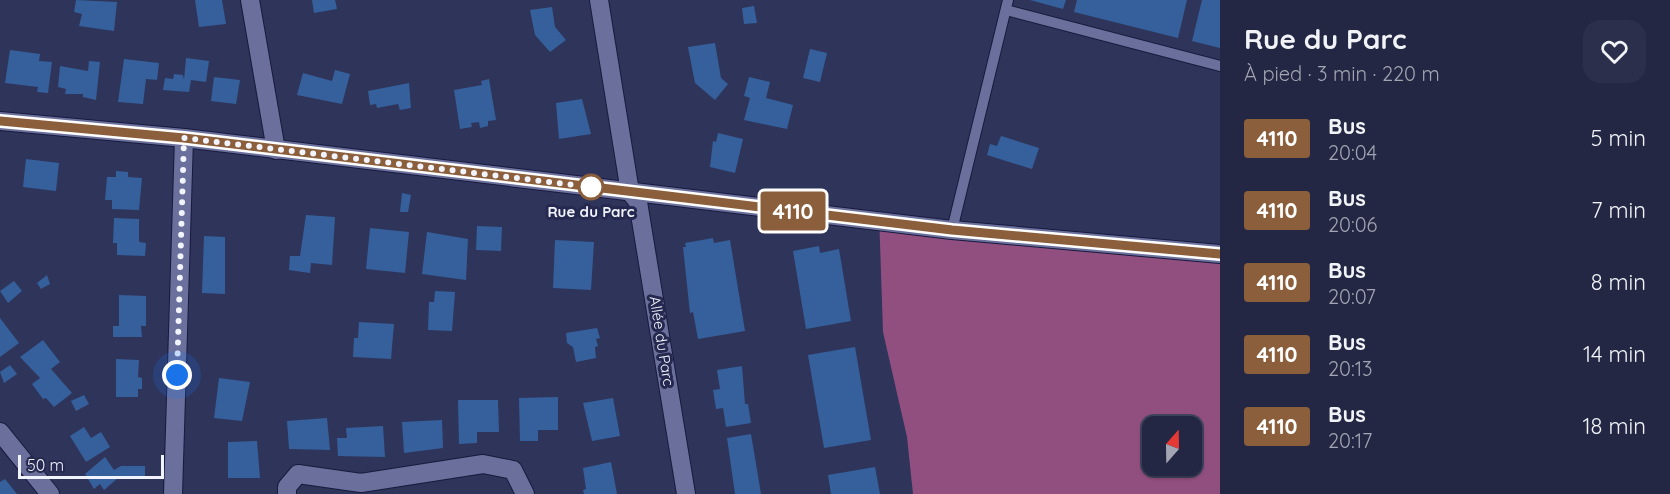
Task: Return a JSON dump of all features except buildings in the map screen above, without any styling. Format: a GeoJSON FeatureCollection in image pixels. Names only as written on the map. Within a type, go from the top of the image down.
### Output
{"type":"FeatureCollection","features":[{"type":"Feature","properties":{"kind":"street"},"geometry":{"type":"LineString","coordinates":[[250,0],[276,150]]}},
{"type":"Feature","properties":{"kind":"street"},"geometry":{"type":"LineString","coordinates":[[599,0],[630,192]]}},
{"type":"Feature","properties":{"kind":"street"},"geometry":{"type":"LineString","coordinates":[[0,121],[184,138],[952,230],[1220,254]]}},
{"type":"Feature","properties":{"kind":"street"},"geometry":{"type":"LineString","coordinates":[[173,494],[184,138]]}},
{"type":"Feature","properties":{"kind":"street","name":"Allée du Parc"},"geometry":{"type":"LineString","coordinates":[[630,192],[638,202],[686,494]]}},
{"type":"Feature","properties":{"kind":"street"},"geometry":{"type":"LineString","coordinates":[[2,437],[50,494]]}},
{"type":"Feature","properties":{"kind":"street"},"geometry":{"type":"LineString","coordinates":[[287,494],[287,488],[298,474],[361,483],[483,464],[513,471],[525,494]]}},
{"type":"Feature","properties":{"kind":"lane"},"geometry":{"type":"LineString","coordinates":[[952,230],[1007,5],[1220,66]]}},
{"type":"Feature","properties":{"kind":"shaded area"},"geometry":{"type":"Polygon","coordinates":[[[879,214],[1220,259],[1220,494],[913,494],[907,437],[883,332],[879,214]]]}},
{"type":"Feature","properties":{"kind":"bus line","name":"4110"},"geometry":{"type":"LineString","coordinates":[[0,121],[184,138],[952,230],[1220,254]]}},
{"type":"Feature","properties":{"kind":"place","name":"Rue du Parc"},"geometry":{"type":"Point","coordinates":[591,187]}},
{"type":"Feature","properties":{"kind":"route"},"geometry":{"type":"LineString","coordinates":[[177,375],[184,138],[591,187]]}}]}
